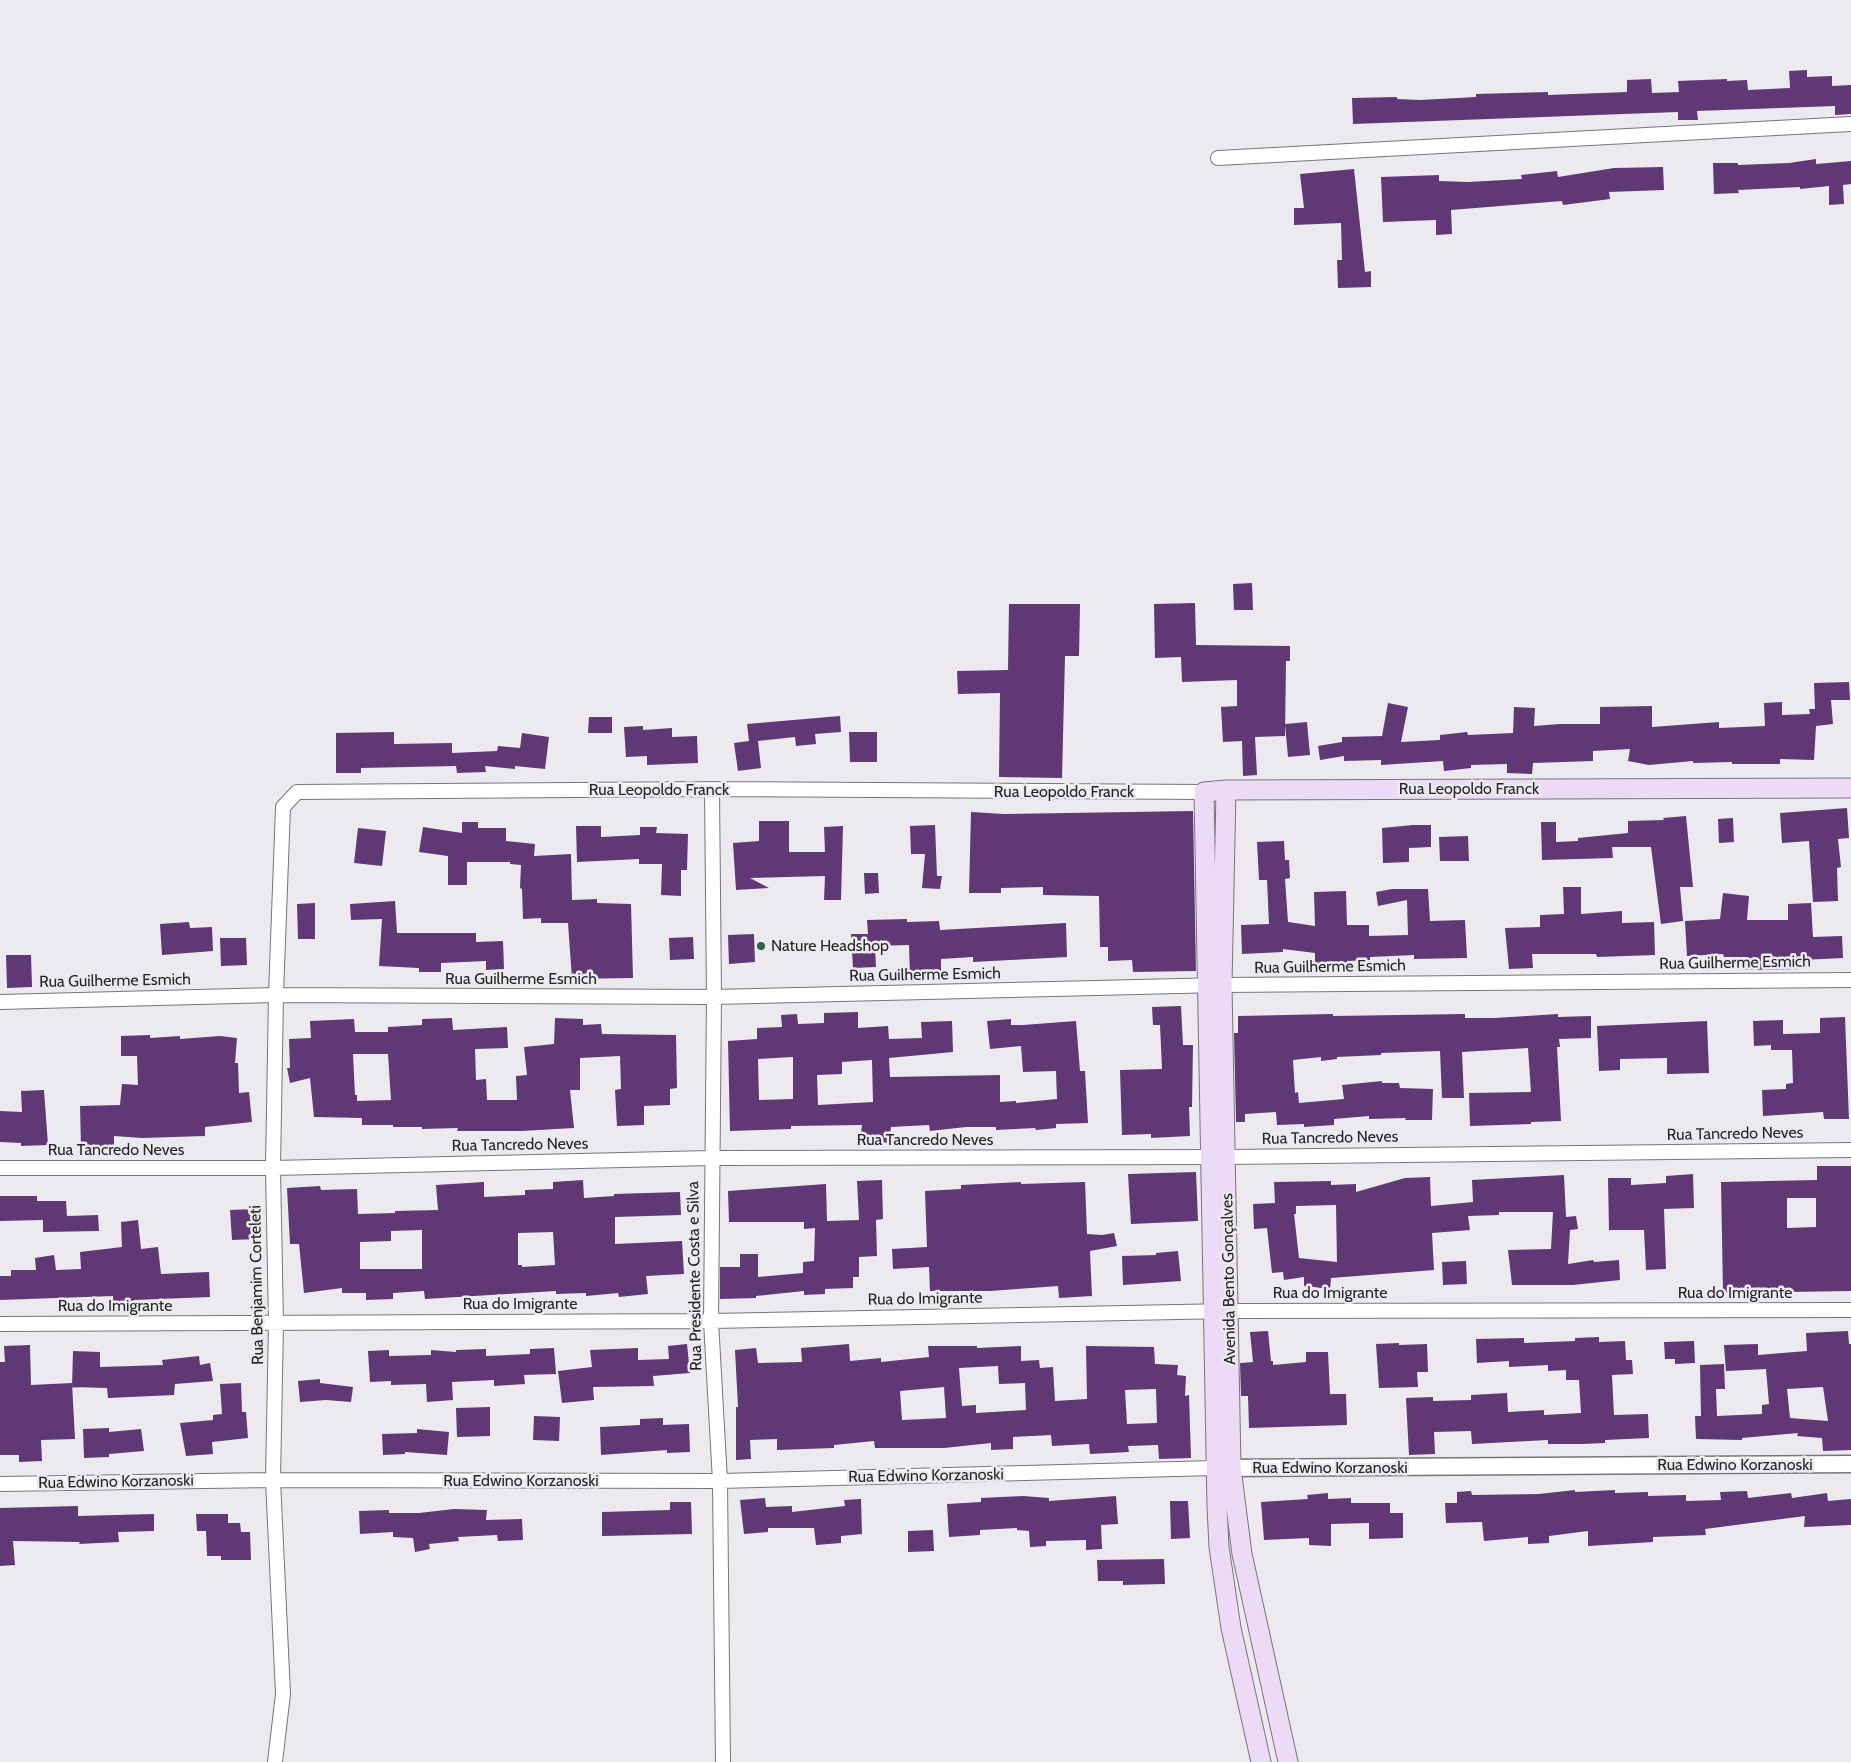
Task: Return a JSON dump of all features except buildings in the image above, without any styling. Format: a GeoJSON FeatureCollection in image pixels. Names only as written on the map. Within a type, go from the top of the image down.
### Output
{"type":"FeatureCollection","features":[{"type":"Feature","properties":{"kind":"main road","name":"Rua Leopoldo Franck"},"geometry":{"type":"LineString","coordinates":[[1204,792],[1226,790],[1851,788]]}},
{"type":"Feature","properties":{"kind":"main road","name":"Avenida Bento Gonçalves"},"geometry":{"type":"LineString","coordinates":[[1215,986],[1226,790]]}},
{"type":"Feature","properties":{"kind":"main road","name":"Avenida Bento Gonçalves"},"geometry":{"type":"LineString","coordinates":[[1204,792],[1215,986],[1219,1156],[1223,1468],[1220,1547],[1231,1628],[1261,1762]]}},
{"type":"Feature","properties":{"kind":"main road","name":"Avenida Bento Gonçalves"},"geometry":{"type":"LineString","coordinates":[[1223,1468],[1288,1762]]}},
{"type":"Feature","properties":{"kind":"main road"},"geometry":{"type":"LineString","coordinates":[[1231,1628],[1257,1622]]}},
{"type":"Feature","properties":{"kind":"street"},"geometry":{"type":"LineString","coordinates":[[1218,158],[1851,124]]}},
{"type":"Feature","properties":{"kind":"street","name":"Rua Leopoldo Franck"},"geometry":{"type":"LineString","coordinates":[[283,807],[296,792],[712,789],[1204,792]]}},
{"type":"Feature","properties":{"kind":"street","name":"Rua Presidente Costa e Silva"},"geometry":{"type":"LineString","coordinates":[[712,789],[714,997],[711,1158],[711,1320],[720,1481],[723,1762]]}},
{"type":"Feature","properties":{"kind":"street","name":"Rua Benjamim Corteleti"},"geometry":{"type":"LineString","coordinates":[[275,1762],[282,1694],[273,1480],[276,1323],[273,1168],[276,995],[283,807]]}},
{"type":"Feature","properties":{"kind":"street","name":"Rua Guilherme Esmich"},"geometry":{"type":"LineString","coordinates":[[0,1002],[276,995],[714,997],[1215,986],[1851,980]]}},
{"type":"Feature","properties":{"kind":"street","name":"Rua Tancredo Neves"},"geometry":{"type":"LineString","coordinates":[[0,1168],[273,1168],[711,1158],[1219,1156],[1851,1150]]}},
{"type":"Feature","properties":{"kind":"street","name":"Rua do Imigrante"},"geometry":{"type":"LineString","coordinates":[[0,1324],[711,1320],[1221,1312],[1851,1310]]}},
{"type":"Feature","properties":{"kind":"street","name":"Rua Edwino Korzanoski"},"geometry":{"type":"LineString","coordinates":[[0,1484],[273,1480],[720,1481],[1223,1468],[1851,1464]]}},
{"type":"Feature","properties":{"kind":"place","name":"Nature Headshop"},"geometry":{"type":"Point","coordinates":[761,946]}}]}
